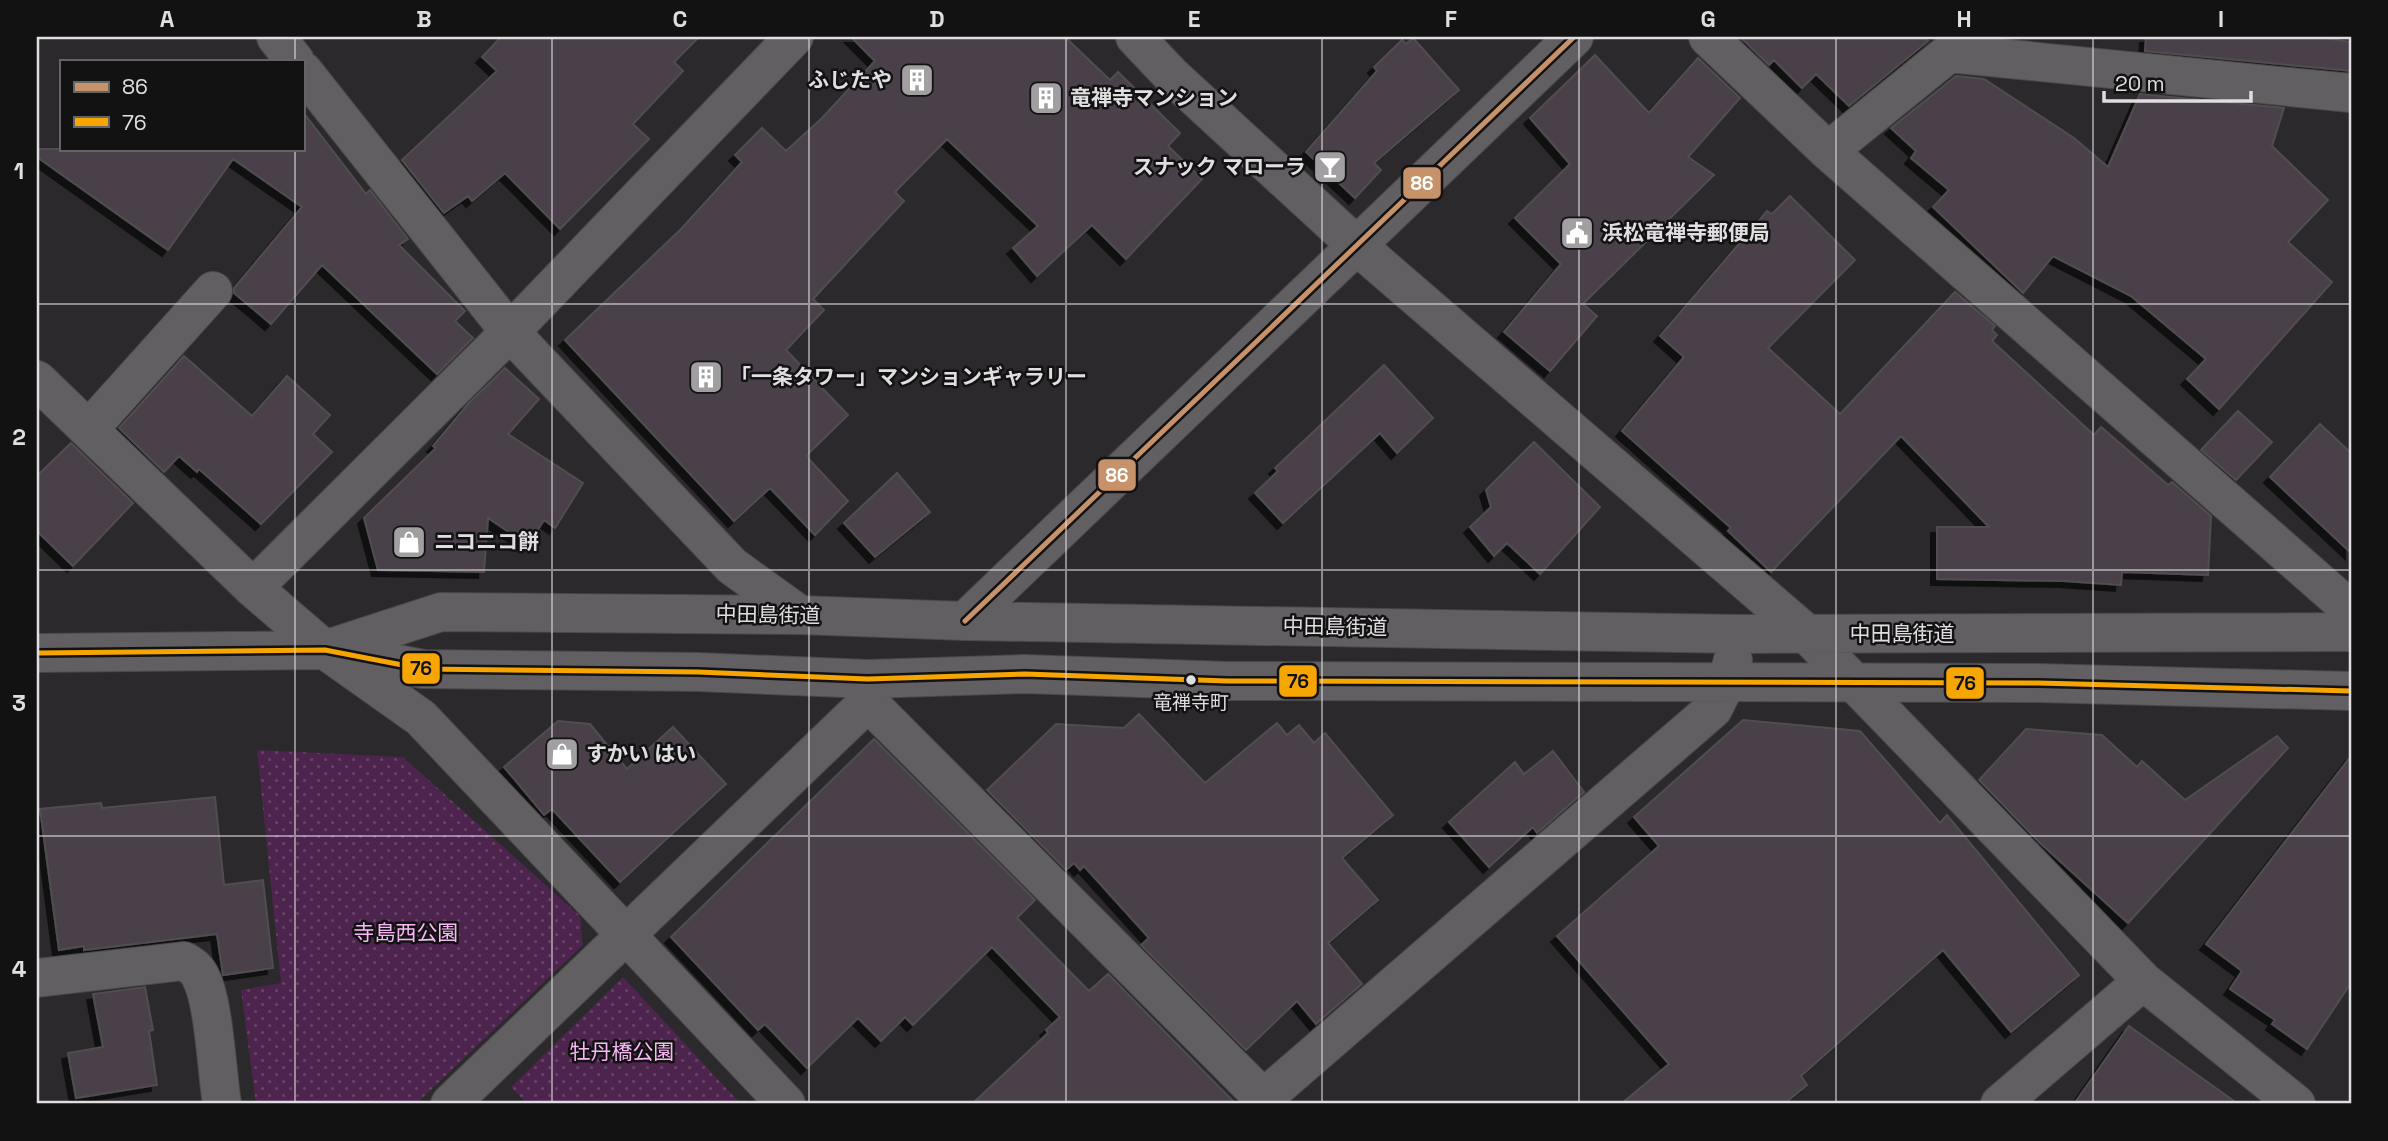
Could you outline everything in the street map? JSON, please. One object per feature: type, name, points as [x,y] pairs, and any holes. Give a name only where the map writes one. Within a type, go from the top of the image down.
[{"type":"street","points":[[276,37],[294,60]]},
{"type":"street","points":[[253,588],[510,332],[794,37]]},
{"type":"street","points":[[1135,37],[1172,76],[1355,244],[1807,634],[1858,683],[2143,981],[2296,1104]]},
{"type":"street","points":[[965,621],[1355,244],[1574,37]]},
{"type":"street","points":[[1708,37],[1828,151],[2351,610]]},
{"type":"street","points":[[1828,151],[1949,53],[2351,93]]},
{"type":"street","points":[[304,72],[510,332],[732,566],[800,615]]},
{"type":"street","points":[[89,429],[213,291]]},
{"type":"street","points":[[37,380],[253,588],[325,650],[421,718],[786,1104]]},
{"type":"street","name":"中田島街道","points":[[325,650],[441,612],[800,615],[965,621],[1740,634],[2351,632]]},
{"type":"street","points":[[450,1104],[627,937],[868,691],[1263,1102],[1713,709],[1727,681],[1740,634]]},
{"type":"street","name":"中田島街道","points":[[37,653],[325,650],[423,668],[698,672],[868,691],[1025,674],[1227,681],[2038,683],[2351,691]]},
{"type":"street","points":[[37,978],[184,961],[195,967],[204,982],[222,1104]]},
{"type":"street","points":[[2010,1102],[2143,981]]},
{"type":"green space","name":"寺島西公園","points":[[257,750],[403,757],[580,916],[583,945],[416,1104],[256,1104],[241,990],[281,983]]},
{"type":"green space","name":"牡丹橋公園","points":[[623,977],[741,1104],[527,1104],[511,1087]]},
{"type":"building","points":[[501,37],[699,37],[674,62],[683,71],[633,124],[649,139],[560,229],[505,173],[472,201],[468,196],[444,213],[402,160],[497,71],[482,57]]},
{"type":"building","points":[[851,37],[1065,37],[1110,80],[1118,72],[1180,133],[1168,146],[1202,179],[1126,259],[1092,225],[1037,276],[1013,248],[1038,226],[947,139],[895,192],[904,201],[813,299],[824,310],[786,350],[848,415],[806,456],[848,501],[815,535],[770,488],[734,521],[565,340],[681,229],[742,162],[735,155],[762,128],[786,151],[821,119],[875,61]]},
{"type":"building","points":[[1740,37],[1921,37],[1928,41],[1849,106],[1816,74],[1802,88],[1774,60],[1769,65]]},
{"type":"building","points":[[2146,37],[2317,37],[2351,42],[2351,71],[2145,51]]},
{"type":"building","points":[[1413,38],[1459,90],[1374,163],[1381,170],[1355,198],[1306,152],[1377,71],[1374,67],[1402,40],[1406,44]]},
{"type":"building","points":[[1595,55],[1649,113],[1698,58],[1740,98],[1688,157],[1714,175],[1583,304],[1597,316],[1550,371],[1504,332],[1561,264],[1515,218],[1570,164],[1530,118]]},
{"type":"building","points":[[1956,76],[1984,79],[2074,138],[2108,167],[2140,94],[2284,108],[2272,146],[2328,200],[2288,242],[2332,282],[2219,409],[2187,379],[2206,359],[2131,296],[2053,256],[2023,293],[1933,207],[1949,190],[1911,158],[1916,151],[1891,128]]},
{"type":"building","points":[[304,113],[366,194],[370,190],[408,239],[399,245],[465,311],[455,321],[473,338],[437,374],[322,265],[271,324],[234,293],[234,288],[302,207],[233,159],[168,250],[37,157],[37,149],[304,150]]},
{"type":"building","points":[[1790,196],[1855,260],[1768,348],[1840,414],[1955,292],[1995,326],[1992,330],[1997,335],[1992,341],[2094,435],[2101,427],[2168,485],[2172,482],[2211,516],[2208,575],[2122,572],[2121,585],[2064,581],[1937,579],[1937,527],[1989,527],[1901,436],[1771,572],[1728,531],[1731,528],[1622,431],[1684,357],[1660,336],[1767,211],[1772,214]]},
{"type":"building","points":[[184,356],[252,416],[287,376],[330,415],[313,434],[332,452],[261,524],[199,469],[197,472],[179,456],[164,472],[119,428]]},
{"type":"building","points":[[1384,365],[1433,418],[1397,453],[1380,433],[1283,523],[1255,493],[1278,471],[1275,468]]},
{"type":"building","points":[[505,368],[539,399],[508,434],[583,483],[555,528],[544,520],[528,545],[488,518],[484,572],[378,570],[364,518],[436,448],[433,446],[468,404]]},
{"type":"building","points":[[2238,411],[2272,442],[2236,480],[2201,450]]},
{"type":"building","points":[[2320,424],[2351,453],[2351,553],[2270,477]]},
{"type":"building","points":[[1534,442],[1600,507],[1540,574],[1507,543],[1494,556],[1470,527],[1491,507],[1486,490]]},
{"type":"building","points":[[71,443],[133,503],[73,566],[37,531],[37,476]]},
{"type":"building","points":[[897,473],[930,512],[875,557],[844,523]]},
{"type":"building","points":[[1139,714],[1205,783],[1277,723],[1287,735],[1299,725],[1314,743],[1325,733],[1393,815],[1342,858],[1378,900],[1328,943],[1362,984],[1316,1024],[1297,1001],[1246,1050],[1141,945],[1149,938],[1084,866],[1080,870],[1074,863],[1066,870],[987,790],[1056,724],[1124,728]]},
{"type":"building","points":[[1743,720],[1860,731],[1940,823],[1947,815],[2079,975],[2011,1032],[1943,950],[1801,1076],[1807,1085],[1784,1104],[1621,1104],[1669,1064],[1557,936],[1659,846],[1634,817]]},
{"type":"building","points":[[558,721],[590,724],[627,769],[673,727],[726,784],[620,882],[552,809],[544,815],[504,767]]},
{"type":"building","points":[[2026,729],[2102,735],[2137,767],[2142,761],[2185,800],[2277,736],[2288,748],[2128,923],[2039,842],[1979,780]]},
{"type":"building","points":[[874,739],[1035,900],[1017,918],[1089,991],[1108,974],[1236,1104],[972,1104],[1048,1033],[1046,1030],[1060,1017],[992,947],[913,1025],[905,1017],[881,1041],[858,1018],[807,1068],[765,1024],[758,1030],[671,937]]},
{"type":"building","points":[[1553,751],[1584,792],[1537,833],[1533,827],[1489,867],[1449,822],[1515,762],[1524,774]]},
{"type":"building","points":[[2351,756],[2351,983],[2307,1049],[2272,1024],[2275,1020],[2230,989],[2242,971],[2206,944]]},
{"type":"building","points":[[215,797],[224,885],[263,880],[273,968],[223,975],[217,934],[84,950],[84,946],[59,950],[40,809],[101,803],[102,808]]},
{"type":"building","points":[[145,987],[153,1030],[149,1031],[157,1085],[76,1098],[68,1053],[103,1047],[93,994]]},
{"type":"building","points":[[2129,1026],[2238,1104],[2074,1104]]},
{"type":"transit line","name":"86","points":[[965,621],[1574,37]]},
{"type":"transit line","name":"76","points":[[37,653],[325,650],[423,669],[698,672],[868,679],[1025,674],[1227,681],[2038,683],[2351,691]]},
{"type":"place","name":"ふじたや","points":[[917,80]]},
{"type":"place","name":"竜禅寺マンション","points":[[1046,98]]},
{"type":"place","name":"スナック マローラ","points":[[1330,167]]},
{"type":"place","name":"浜松竜禅寺郵便局","points":[[1577,233]]},
{"type":"place","name":"「一条タワー」マンションギャラリー","points":[[706,377]]},
{"type":"place","name":"ニコニコ餅","points":[[409,542]]},
{"type":"place","name":"竜禅寺町","points":[[1191,680]]},
{"type":"place","name":"すかい はい","points":[[562,754]]}]
